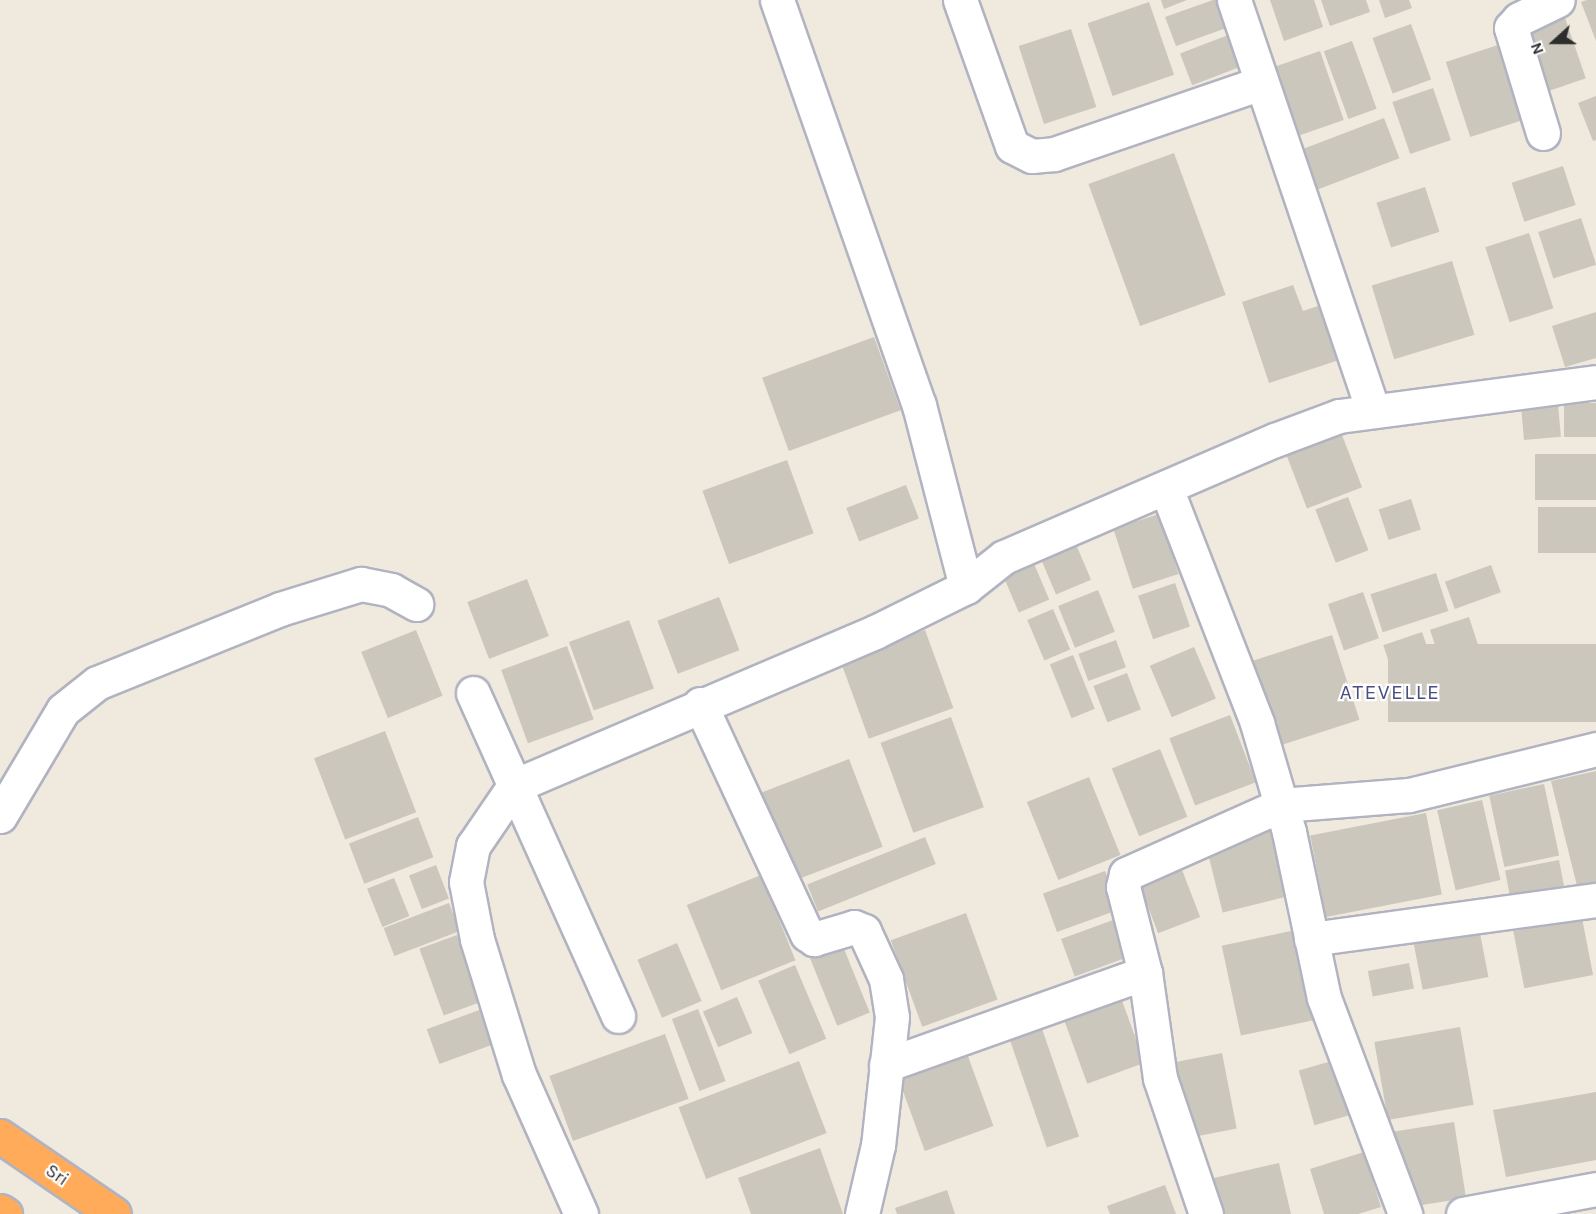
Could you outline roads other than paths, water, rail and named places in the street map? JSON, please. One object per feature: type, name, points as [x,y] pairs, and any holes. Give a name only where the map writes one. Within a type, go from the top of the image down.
[{"type":"highway","name":"Sri","points":[[0,1136],[114,1214]]},
{"type":"highway","points":[[0,1211],[5,1214]]},
{"type":"street","points":[[777,0],[919,405],[966,587]]},
{"type":"street","points":[[960,0],[1012,146],[1032,156],[1054,154],[1261,83]]},
{"type":"street","points":[[1234,0],[1373,410]]},
{"type":"street","points":[[1543,132],[1512,28],[1519,19],[1558,0]]},
{"type":"street","points":[[582,1214],[519,1075],[477,939],[466,882],[473,846],[514,786],[700,704],[875,632],[966,587],[1005,557],[1275,440],[1373,410],[1596,382]]},
{"type":"street","points":[[1166,488],[1257,723],[1281,805],[1327,1007],[1405,1214]]},
{"type":"street","points":[[0,816],[63,710],[97,683],[279,609],[361,584],[391,590],[416,604]]},
{"type":"street","points":[[473,693],[618,1016]]},
{"type":"street","points":[[700,704],[807,934],[814,939],[854,927],[871,939],[892,1017],[878,1145],[862,1214]]},
{"type":"street","points":[[1206,1214],[1160,1078],[1145,973],[1123,887],[1126,874],[1281,805],[1409,795],[1596,749]]},
{"type":"street","points":[[1311,939],[1596,900]]},
{"type":"street","points":[[886,1065],[1145,973]]},
{"type":"street","points":[[1463,1214],[1596,1189]]},
{"type":"district","name":"ATEVELLE","points":[[1390,692]]}]
